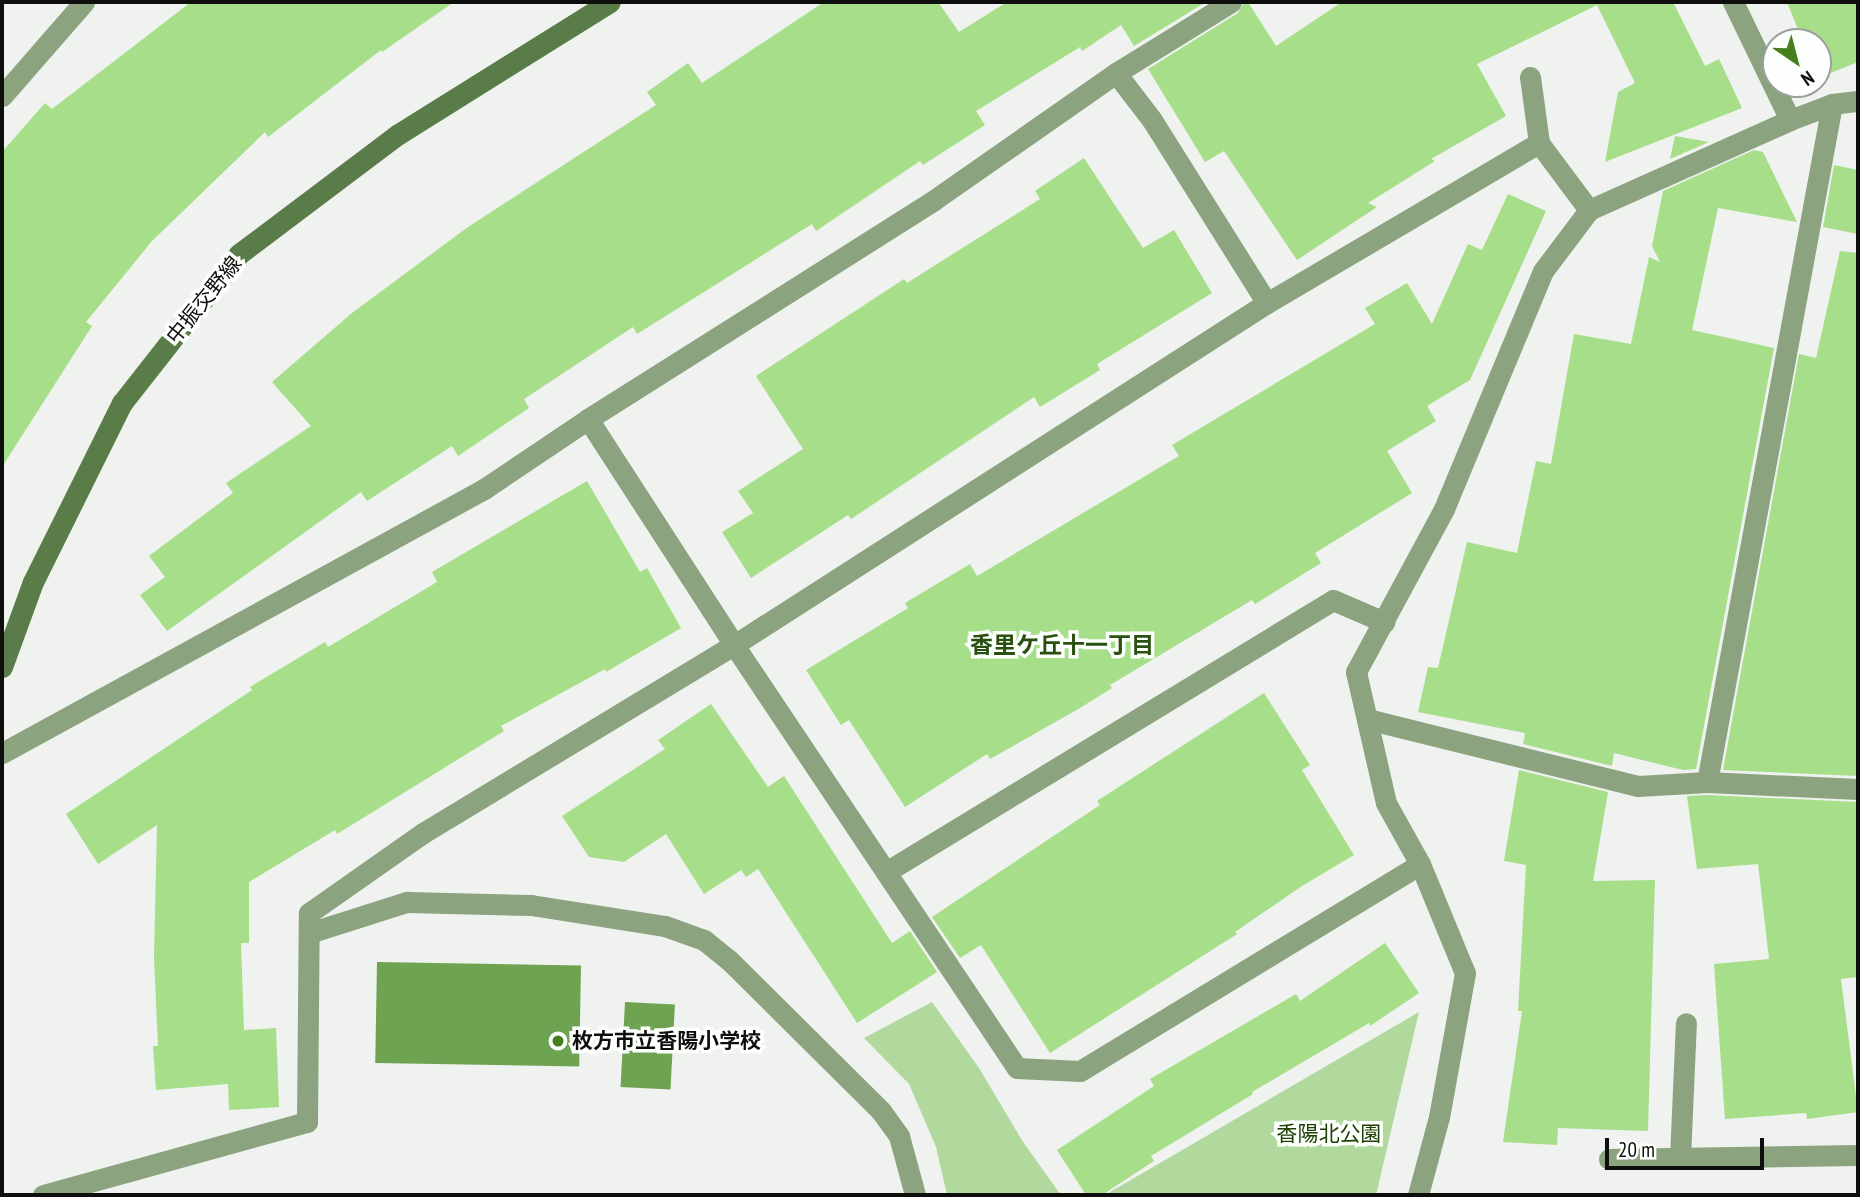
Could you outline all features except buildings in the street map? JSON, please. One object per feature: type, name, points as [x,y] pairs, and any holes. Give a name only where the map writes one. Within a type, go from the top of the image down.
[{"type":"street","points":[[2,96],[84,2]]},
{"type":"street","name":"中振交野線","points":[[2,667],[33,582],[122,403],[239,254],[397,135],[610,2]]},
{"type":"street","points":[[2,753],[484,489],[588,419],[934,200],[1116,73],[1231,2]]},
{"type":"street","points":[[1733,2],[1790,120]]},
{"type":"street","points":[[1116,73],[1152,120],[1267,303]]},
{"type":"street","points":[[1530,77],[1539,143],[1589,210]]},
{"type":"street","points":[[1418,1195],[1439,1117],[1465,973],[1420,864],[1386,803],[1356,672],[1444,509],[1543,271],[1589,210],[1790,120],[1832,104],[1858,101]]},
{"type":"street","points":[[1707,782],[1832,104]]},
{"type":"street","points":[[43,1195],[307,1122],[309,913],[423,833],[734,645],[1267,303],[1539,143]]},
{"type":"street","points":[[588,419],[734,645],[1017,1068],[1080,1071],[1420,864]]},
{"type":"street","points":[[886,872],[1333,600],[1384,622]]},
{"type":"street","points":[[1367,719],[1638,786],[1707,782],[1858,789]]},
{"type":"street","points":[[309,933],[407,902],[531,905],[665,926],[704,940],[729,960],[881,1111],[899,1136],[915,1195]]},
{"type":"street","points":[[1680,1158],[1686,1023]]},
{"type":"street","points":[[1609,1159],[1858,1155]]},
{"type":"green space","points":[[932,1002],[979,1068],[1023,1142],[1061,1195],[947,1195],[936,1147],[909,1084],[864,1038]]},
{"type":"green space","name":"香陽北公園","points":[[1419,1012],[1376,1195],[1105,1195]]},
{"type":"shaded area","points":[[377,962],[581,966],[579,1067],[375,1063]]},
{"type":"shaded area","points":[[625,1002],[675,1005],[670,1090],[621,1087]]},
{"type":"place","name":"枚方市立香陽小学校","points":[[558,1041]]},
{"type":"district","name":"香里ケ丘十一丁目","points":[[1062,645]]}]
